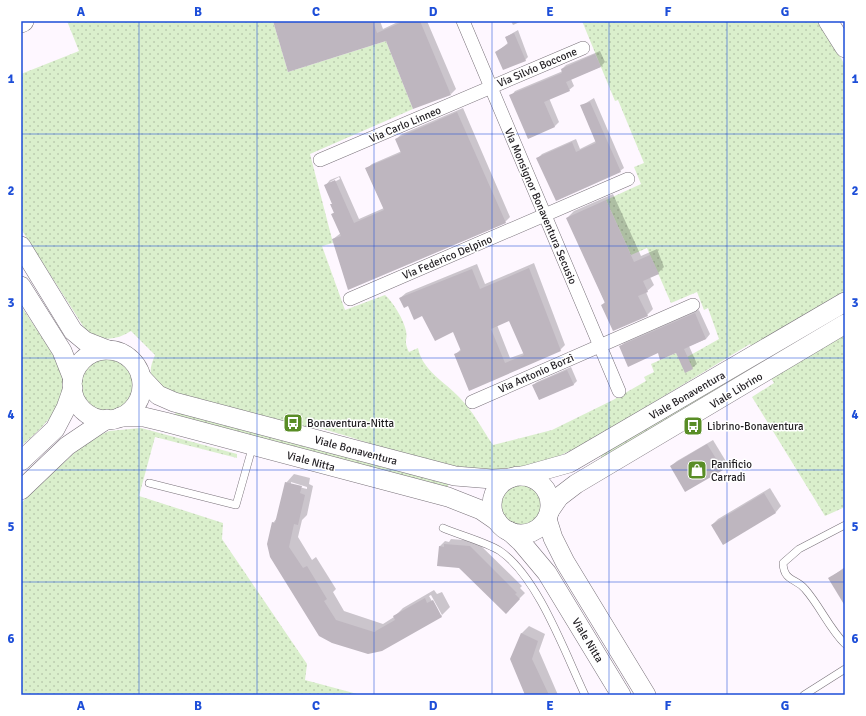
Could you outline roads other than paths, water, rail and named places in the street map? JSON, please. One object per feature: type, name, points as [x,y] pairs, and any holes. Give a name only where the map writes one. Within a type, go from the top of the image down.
[{"type":"main road","points":[[828,21],[845,48]]},
{"type":"main road","points":[[838,21],[845,38]]},
{"type":"main road","points":[[21,246],[74,331],[85,341],[108,350]]},
{"type":"main road","points":[[21,286],[62,351],[77,401],[85,412],[98,418],[113,418]]},
{"type":"main road","name":"Viale Bonaventura","points":[[141,377],[158,395],[174,402],[455,476],[492,479],[517,477],[568,463],[845,302]]},
{"type":"main road","name":"Viale Librino","points":[[548,515],[559,497],[576,484],[845,324]]},
{"type":"main road","points":[[21,461],[55,429],[61,419],[78,366],[87,357],[94,352],[108,350],[117,351],[136,364],[141,377],[142,390],[137,403],[128,413],[113,418],[67,446],[21,490]]},
{"type":"main road","name":"Viale Nitta","points":[[113,418],[144,417],[166,422],[448,497],[481,510],[503,526],[521,542],[547,573],[621,695]]},
{"type":"main road","points":[[548,515],[542,525],[530,533],[519,534],[503,526],[493,511],[493,496],[502,484],[517,477],[534,479],[543,486],[550,499],[548,515],[553,538],[565,562],[646,695]]},
{"type":"street","name":"Via Monsignor Bonaventura Secusio","points":[[463,21],[619,391]]},
{"type":"street","name":"Via Silvio Boccone","points":[[491,87],[583,48]]},
{"type":"street","name":"Via Carlo Linneo","points":[[320,160],[491,87]]},
{"type":"street","name":"Via Federico Delpino","points":[[350,299],[628,179]]},
{"type":"street","name":"Via Antonio Borzì","points":[[472,402],[693,305]]},
{"type":"lane","points":[[149,483],[236,505],[253,445]]},
{"type":"lane","points":[[845,525],[799,549],[783,562],[783,570],[788,578],[804,588],[837,637],[845,644]]},
{"type":"lane","points":[[443,528],[499,551],[516,566],[548,613],[585,695]]},
{"type":"lane","points":[[804,695],[845,668]]},
{"type":"place","name":"Bonaventura-Nitta","points":[[293,423]]},
{"type":"place","name":"Librino-Bonaventura","points":[[693,426]]},
{"type":"place","name":"Panificio Carradi","points":[[697,470]]}]
